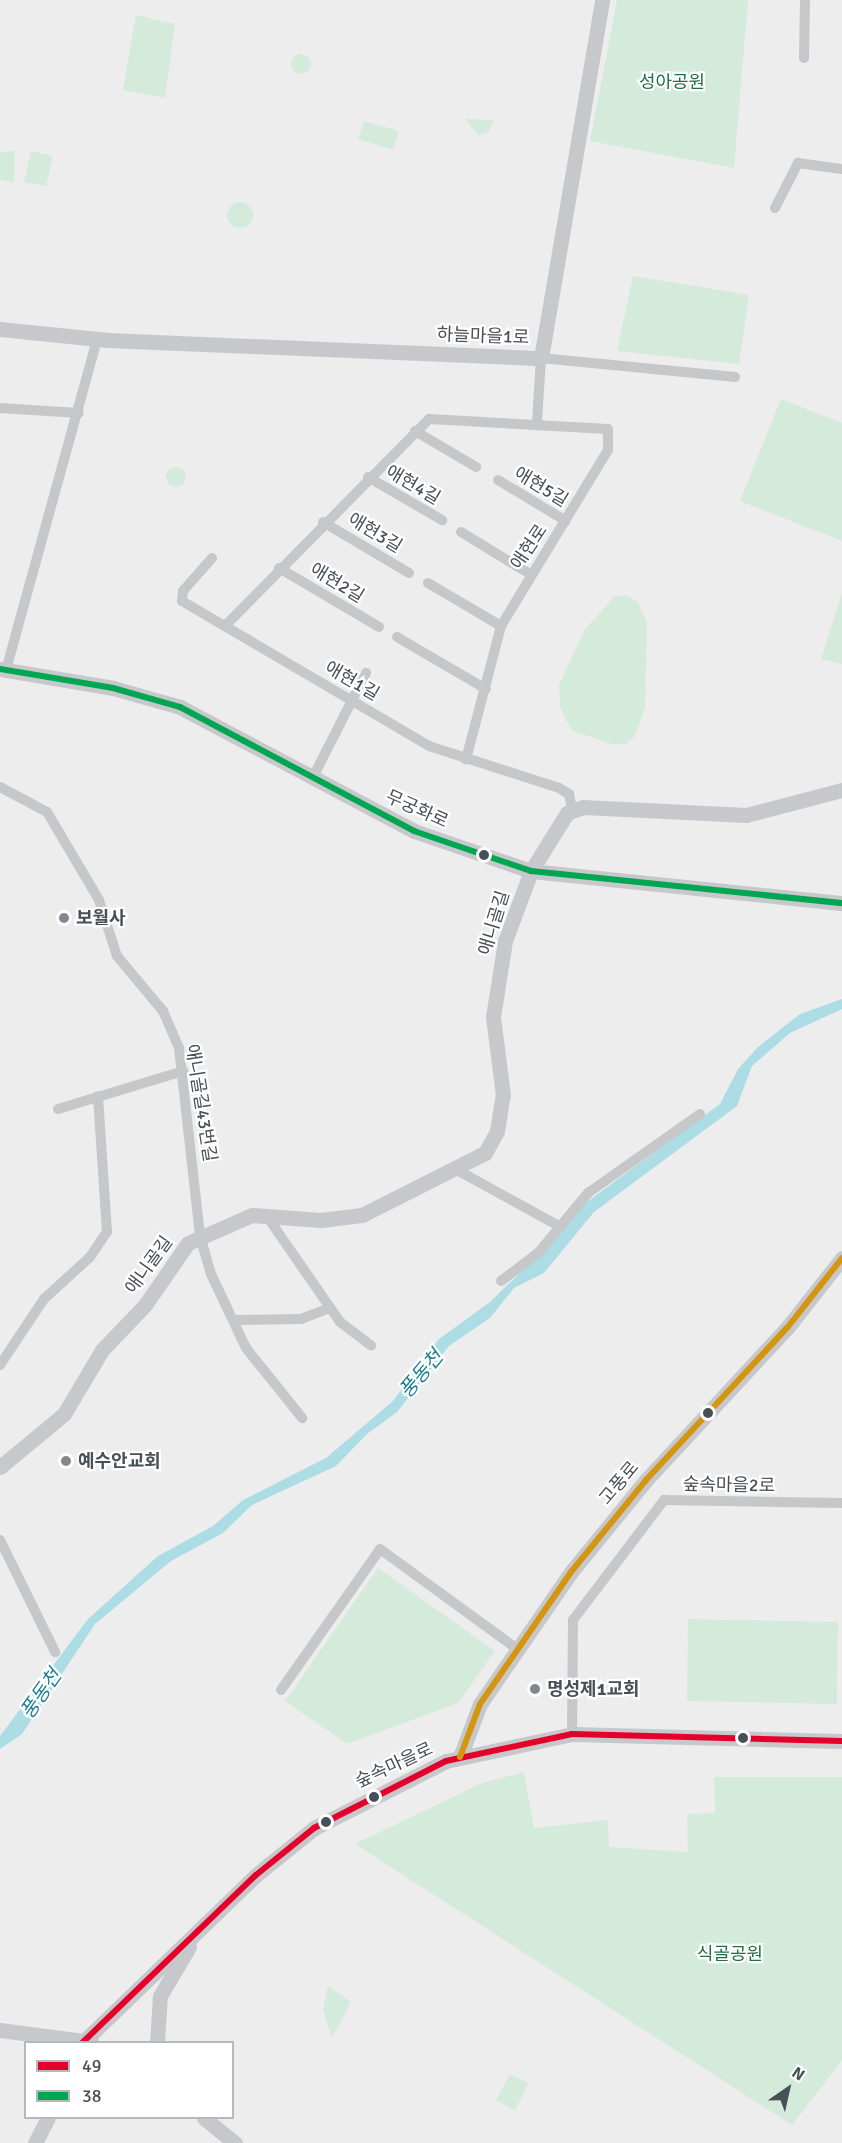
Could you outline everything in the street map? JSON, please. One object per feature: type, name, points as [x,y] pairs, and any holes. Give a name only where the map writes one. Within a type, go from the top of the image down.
[{"type":"street","name":"하늘마을1로","points":[[0,329],[97,339],[541,358],[602,0]]},
{"type":"street","points":[[804,58],[805,0]]},
{"type":"street","points":[[775,208],[798,163],[842,169]]},
{"type":"street","points":[[3,669],[79,413],[97,339]]},
{"type":"street","points":[[537,422],[541,358],[735,377]]},
{"type":"street","points":[[0,408],[79,413]]},
{"type":"street","name":"애현로","points":[[225,626],[368,477],[415,431],[437,416],[600,426],[612,437],[566,521],[530,574],[501,626],[466,759]]},
{"type":"street","points":[[415,431],[476,467]]},
{"type":"street","name":"애현4길","points":[[368,477],[442,520]]},
{"type":"street","name":"애현5길","points":[[498,480],[566,521]]},
{"type":"street","name":"애현3길","points":[[323,522],[409,573]]},
{"type":"street","points":[[461,532],[530,574]]},
{"type":"street","name":"애현1길","points":[[212,558],[183,591],[182,601],[429,746],[559,788],[569,794],[572,809]]},
{"type":"street","name":"애현2길","points":[[279,568],[379,627]]},
{"type":"street","points":[[428,583],[501,626]]},
{"type":"street","points":[[397,637],[486,689]]},
{"type":"street","name":"무궁화로","points":[[3,669],[118,689],[180,707],[414,831],[531,871],[842,903]]},
{"type":"street","points":[[312,777],[366,674]]},
{"type":"street","name":"애니골길43번길","points":[[0,787],[47,813],[99,900],[117,956],[163,1011],[183,1071],[200,1236],[211,1274],[246,1348],[302,1418]]},
{"type":"street","points":[[572,809],[746,814],[842,790]]},
{"type":"street","name":"애니골길","points":[[0,1467],[64,1414],[102,1350],[144,1305],[188,1243],[232,1220],[266,1215],[321,1220],[362,1215],[457,1170],[485,1153],[501,1117],[494,998],[505,941],[531,871],[572,809]]},
{"type":"street","points":[[58,1109],[183,1071]]},
{"type":"street","points":[[0,1365],[44,1299],[90,1257],[107,1232],[98,1096]]},
{"type":"street","points":[[501,1281],[539,1252],[588,1193],[700,1114]]},
{"type":"street","points":[[457,1170],[559,1226]]},
{"type":"street","points":[[266,1215],[330,1308],[371,1346]]},
{"type":"street","name":"고풍로","points":[[460,1757],[480,1704],[516,1648],[646,1480],[736,1387],[842,1258]]},
{"type":"street","points":[[234,1320],[301,1319],[330,1308]]},
{"type":"street","name":"숲속마을2로","points":[[572,1734],[573,1620],[664,1500],[842,1503]]},
{"type":"street","points":[[0,1540],[55,1652]]},
{"type":"street","points":[[280,1690],[380,1549],[516,1648]]},
{"type":"street","name":"숲속마을로","points":[[87,2041],[212,1916],[314,1828],[460,1757],[572,1734],[842,1741]]},
{"type":"street","points":[[157,2041],[155,2019],[167,1977],[212,1916]]},
{"type":"street","name":"숲속마을로","points":[[0,2030],[79,2041]]},
{"type":"street","points":[[34,2143],[47,2119]]},
{"type":"street","points":[[205,2119],[235,2143]]},
{"type":"green space","name":"성아공원","points":[[617,0],[748,0],[734,168],[590,141]]},
{"type":"green space","points":[[136,15],[175,24],[165,98],[123,90]]},
{"type":"green space","points":[[301,54],[308,57],[311,64],[308,71],[301,74],[294,71],[291,64],[294,57]]},
{"type":"green space","points":[[465,119],[494,120],[489,132],[478,135]]},
{"type":"green space","points":[[364,121],[399,131],[393,150],[358,139]]},
{"type":"green space","points":[[14,151],[14,182],[0,180],[0,152]]},
{"type":"green space","points":[[31,151],[53,156],[46,186],[24,182]]},
{"type":"green space","points":[[240,202],[249,206],[253,215],[249,224],[240,228],[231,224],[227,215],[231,206]]},
{"type":"green space","points":[[633,276],[749,295],[739,364],[617,351]]},
{"type":"green space","points":[[781,399],[842,423],[842,541],[740,501]]},
{"type":"green space","points":[[176,467],[183,470],[186,477],[183,484],[176,487],[169,484],[166,477],[169,470]]},
{"type":"green space","points":[[842,593],[842,664],[821,659]]},
{"type":"green space","points":[[626,595],[638,602],[647,623],[645,707],[635,736],[627,744],[611,744],[571,730],[560,707],[559,685],[585,629],[615,596]]},
{"type":"green space","points":[[378,1568],[495,1651],[458,1703],[347,1744],[285,1701]]},
{"type":"green space","points":[[688,1619],[838,1622],[837,1704],[687,1701]]},
{"type":"green space","name":"식골공원","points":[[524,1772],[534,1828],[608,1820],[609,1847],[688,1852],[687,1814],[715,1813],[714,1777],[842,1777],[842,2060],[792,2125],[355,1844],[482,1783]]},
{"type":"green space","points":[[328,1986],[351,2002],[332,2038],[323,2010]]},
{"type":"green space","points":[[510,2074],[528,2083],[515,2111],[496,2100]]},
{"type":"water","name":"풍동천","points":[[842,999],[842,1009],[790,1033],[752,1066],[737,1106],[594,1212],[544,1273],[514,1288],[490,1318],[449,1346],[397,1412],[367,1434],[336,1466],[252,1505],[223,1533],[171,1561],[95,1624],[22,1734],[0,1749],[0,1736],[88,1619],[158,1556],[213,1526],[243,1500],[326,1458],[393,1401],[439,1339],[490,1302],[557,1237],[580,1207],[720,1104],[738,1069],[758,1047],[800,1014]]},
{"type":"transit line","name":"38","points":[[0,669],[113,688],[180,707],[414,831],[531,871],[842,903]]},
{"type":"transit line","points":[[460,1757],[480,1704],[571,1572],[646,1480],[787,1328],[842,1258]]},
{"type":"transit line","name":"49","points":[[84,2041],[256,1875],[314,1828],[446,1761],[572,1734],[842,1741]]},
{"type":"place","name":"보월사","points":[[64,918]]},
{"type":"place","name":"예수안교회","points":[[66,1461]]},
{"type":"place","name":"명성제1교회","points":[[535,1689]]}]
